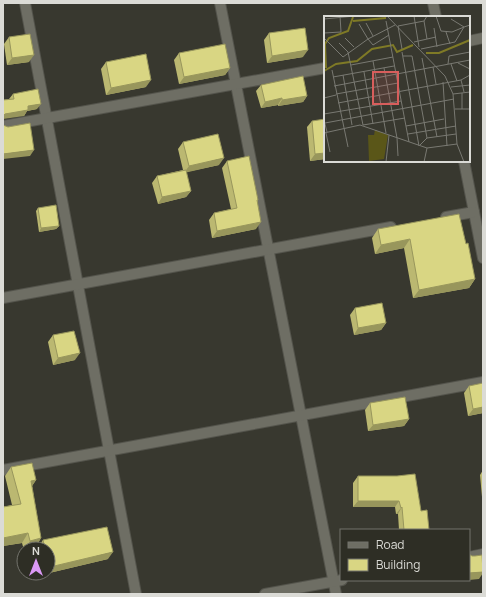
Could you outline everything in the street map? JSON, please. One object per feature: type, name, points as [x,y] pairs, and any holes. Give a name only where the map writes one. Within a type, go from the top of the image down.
[{"type":"street","points":[[25,3],[136,594]]},
{"type":"street","points":[[220,3],[301,416],[338,581],[336,594]]},
{"type":"street","points":[[433,3],[436,16]]},
{"type":"street","points":[[470,41],[483,38]]},
{"type":"street","points":[[3,126],[324,68]]},
{"type":"street","points":[[464,162],[483,258]]},
{"type":"street","points":[[436,219],[474,212]]},
{"type":"street","points":[[3,298],[398,226]]},
{"type":"street","points":[[3,470],[483,382]]},
{"type":"street","points":[[470,557],[483,554]]},
{"type":"street","points":[[265,594],[338,581]]},
{"type":"building","points":[[305,28],[308,50],[272,56],[269,33]]},
{"type":"building","points":[[30,34],[34,55],[12,58],[9,37]]},
{"type":"building","points":[[225,44],[230,68],[184,77],[179,53]]},
{"type":"building","points":[[146,54],[151,80],[111,88],[106,62]]},
{"type":"building","points":[[303,76],[307,96],[282,100],[282,98],[265,102],[261,85]]},
{"type":"building","points":[[38,89],[41,104],[28,106],[28,110],[5,114],[3,116],[3,100],[14,99],[13,94]]},
{"type":"building","points":[[324,119],[324,153],[315,154],[312,121]]},
{"type":"building","points":[[30,123],[34,150],[3,154],[3,125],[8,127]]},
{"type":"building","points":[[218,134],[224,158],[189,166],[183,142]]},
{"type":"building","points":[[249,156],[261,222],[217,231],[214,213],[237,208],[227,161]]},
{"type":"building","points":[[186,170],[191,191],[162,197],[157,176]]},
{"type":"building","points":[[56,205],[59,226],[41,228],[38,208]]},
{"type":"building","points":[[459,214],[466,244],[468,243],[475,279],[419,290],[410,239],[381,245],[378,229]]},
{"type":"building","points":[[382,303],[386,323],[358,328],[355,308]]},
{"type":"building","points":[[74,331],[80,353],[58,358],[53,335]]},
{"type":"building","points":[[483,383],[483,407],[473,409],[469,386]]},
{"type":"building","points":[[405,397],[409,419],[373,425],[370,403]]},
{"type":"building","points":[[32,463],[36,480],[31,481],[41,538],[30,541],[28,533],[3,538],[3,507],[21,504],[11,467]]},
{"type":"building","points":[[415,474],[421,511],[427,510],[429,529],[404,529],[402,507],[401,508],[399,501],[358,501],[358,476],[397,476]]},
{"type":"building","points":[[107,527],[113,552],[56,566],[56,541],[43,540]]},
{"type":"building","points":[[470,555],[472,556],[482,555],[483,572],[470,573]]}]
